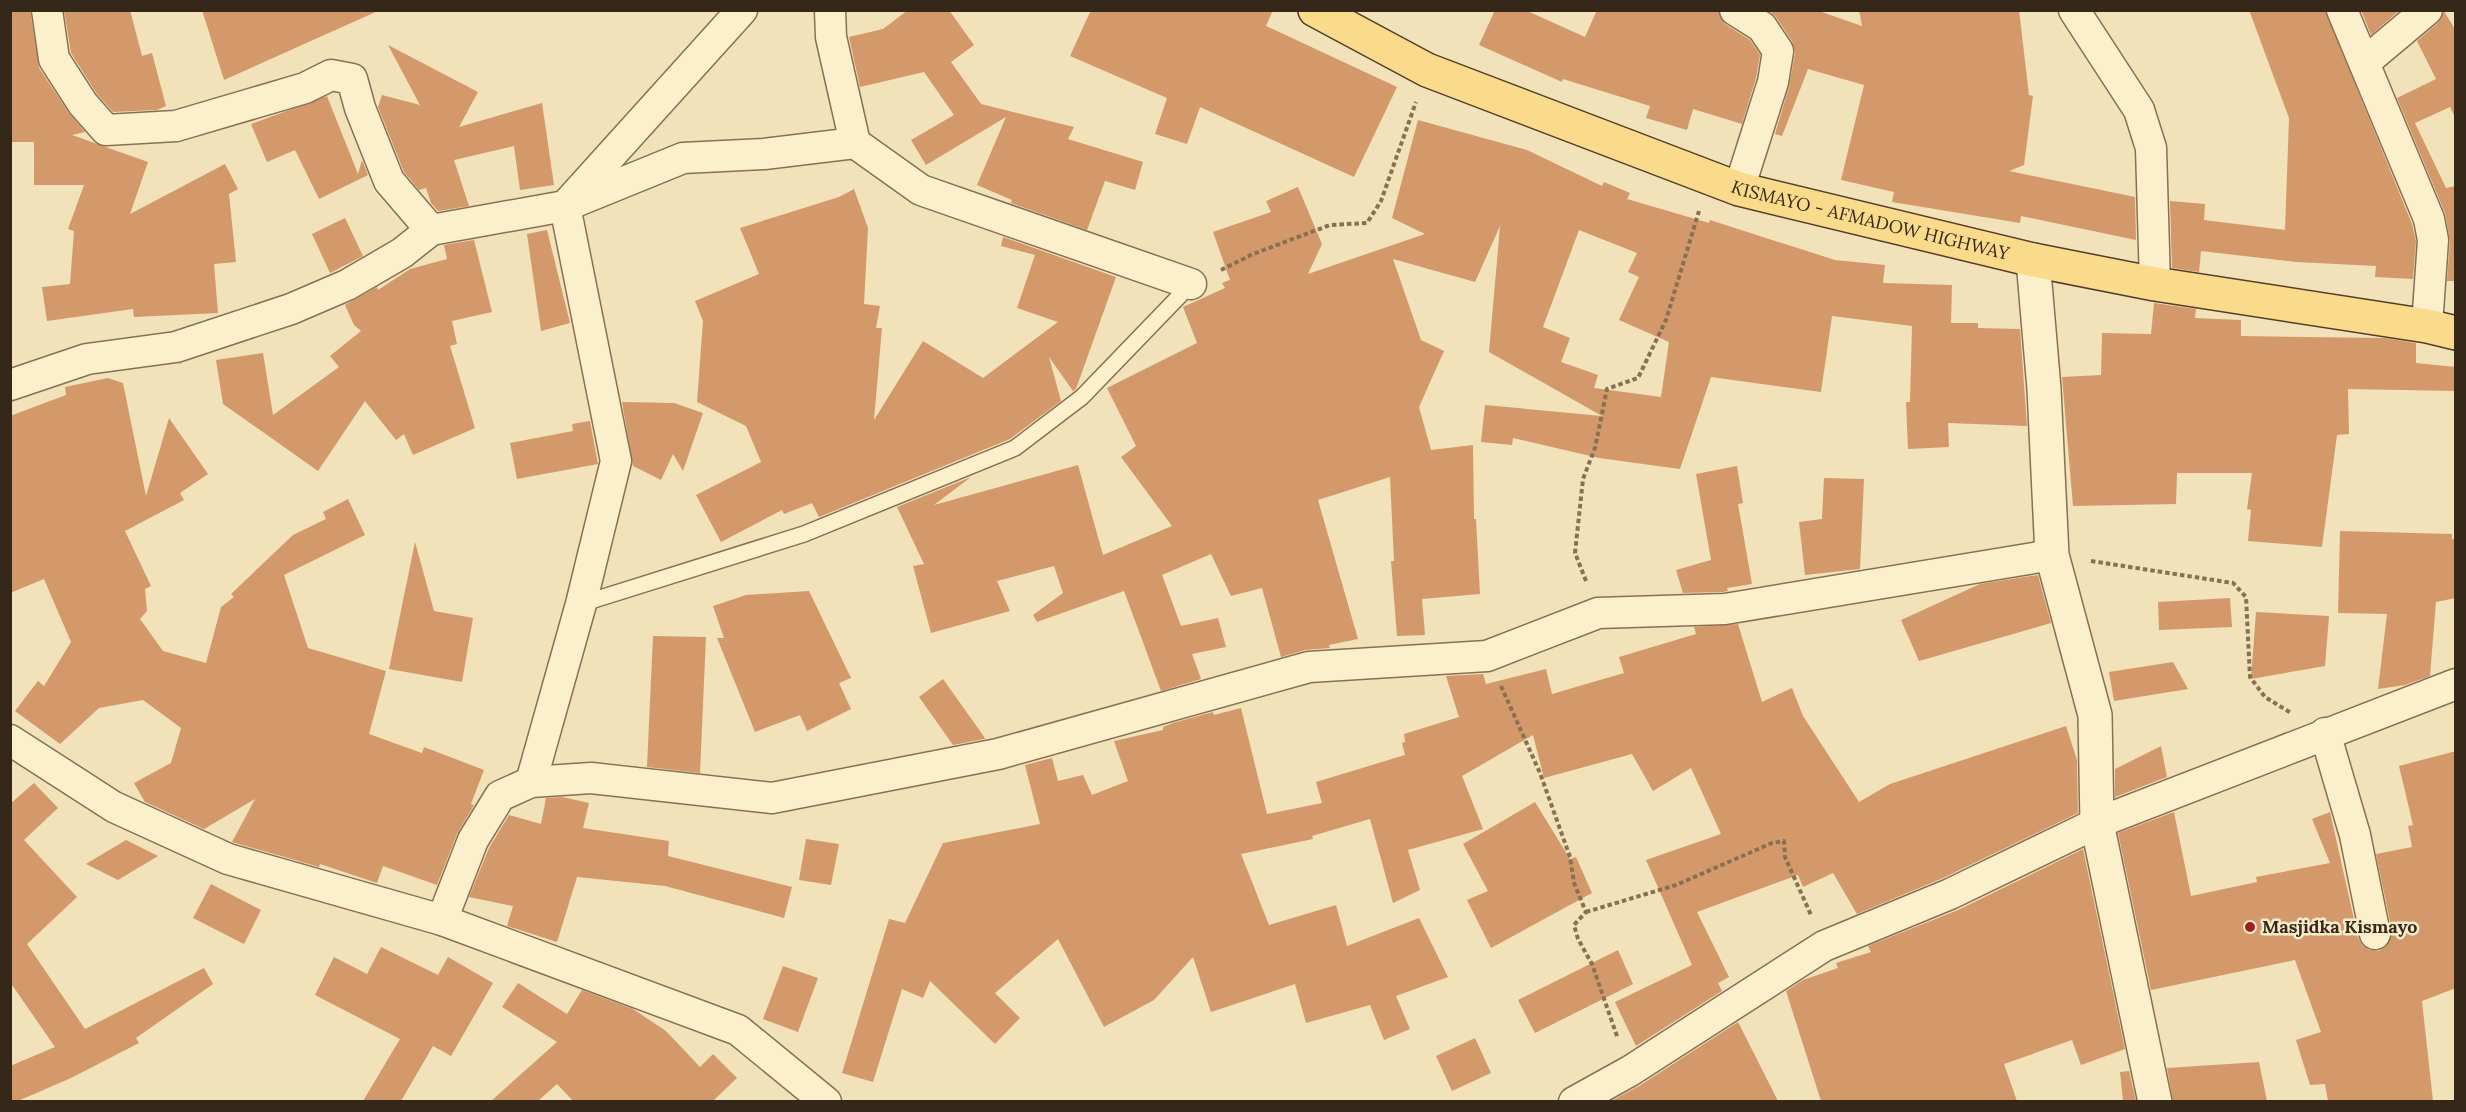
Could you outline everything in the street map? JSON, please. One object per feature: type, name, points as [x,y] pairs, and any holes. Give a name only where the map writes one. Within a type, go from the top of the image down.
[{"type":"main road","name":"KISMAYO - AFMADOW HIGHWAY","points":[[1315,10],[1427,70],[1725,184],[2033,260],[2155,284],[2441,329]]},
{"type":"street","points":[[47,10],[54,59],[83,104],[106,130],[177,126],[305,88],[331,75],[352,78],[360,108],[389,181],[431,230]]},
{"type":"street","points":[[564,206],[742,10]]},
{"type":"street","points":[[830,10],[831,37],[855,143],[921,190],[1191,284]]},
{"type":"street","points":[[1725,184],[1773,82],[1778,51],[1762,27],[1735,10]]},
{"type":"street","points":[[2074,10],[2139,110],[2151,148],[2155,284]]},
{"type":"street","points":[[2342,10],[2429,219],[2441,329]]},
{"type":"street","points":[[2365,62],[2427,10]]},
{"type":"street","points":[[10,385],[87,359],[176,347],[291,309],[365,274],[402,253],[431,230],[564,206],[683,158],[764,154],[855,143]]},
{"type":"street","points":[[531,782],[581,604],[616,461],[564,206]]},
{"type":"street","points":[[2033,260],[2044,389],[2052,555],[2095,715],[2097,823],[2155,1101]]},
{"type":"street","points":[[442,920],[473,840],[500,796],[531,782],[591,778],[772,798],[998,754],[1310,667],[1487,656],[1598,613],[1725,609],[2052,555]]},
{"type":"street","points":[[1574,1101],[1630,1071],[1824,946],[1950,894],[2097,823],[2456,684]]},
{"type":"street","points":[[2325,733],[2355,835],[2375,934]]},
{"type":"street","points":[[12,743],[114,807],[228,859],[442,920],[738,1030],[826,1101]]},
{"type":"lane","points":[[581,604],[804,534],[1015,448],[1082,397],[1191,284]]},
{"type":"path","points":[[1191,284],[1253,254],[1330,225],[1367,223],[1381,201],[1427,70]]},
{"type":"path","points":[[1598,613],[1575,553],[1583,479],[1595,448],[1607,389],[1638,378],[1666,320],[1725,184]]},
{"type":"path","points":[[2052,555],[2233,584],[2247,597],[2250,678],[2256,689],[2325,733]]},
{"type":"path","points":[[1487,656],[1540,773],[1570,857],[1574,883],[1586,912]]},
{"type":"path","points":[[1630,1071],[1592,964],[1578,939],[1574,925],[1586,912],[1676,885],[1772,843],[1784,842],[1785,856],[1824,946]]},
{"type":"building","points":[[10,10],[30,10],[39,68],[69,113],[85,132],[72,135],[148,162],[130,214],[225,164],[238,189],[229,194],[236,262],[214,264],[218,313],[134,317],[133,309],[47,321],[42,287],[70,284],[74,231],[68,229],[84,185],[34,185],[34,142],[10,142]]},
{"type":"building","points":[[64,10],[130,10],[142,56],[152,53],[166,106],[157,110],[113,112],[97,94],[71,53]]},
{"type":"building","points":[[202,10],[380,10],[224,80]]},
{"type":"building","points":[[908,10],[949,10],[974,45],[951,62],[981,104],[1074,127],[1068,139],[1143,162],[1135,190],[1105,181],[1087,230],[1011,203],[1012,200],[977,185],[1006,117],[926,165],[911,140],[954,115],[924,72],[860,87],[849,37],[883,29]]},
{"type":"building","points":[[1091,10],[1273,10],[1266,26],[1397,87],[1354,177],[1200,107],[1187,144],[1155,134],[1167,98],[1070,56]]},
{"type":"building","points":[[1495,10],[1525,10],[1585,37],[1597,10],[1718,10],[1725,24],[1750,40],[1760,55],[1756,78],[1742,124],[1693,109],[1687,130],[1646,118],[1650,106],[1563,79],[1562,82],[1479,45]]},
{"type":"building","points":[[1768,10],[1816,10],[1862,26],[1859,10],[2019,10],[2029,95],[2033,96],[2024,165],[2009,171],[2135,197],[2136,240],[2021,216],[2020,223],[1892,202],[1894,192],[1841,180],[1864,85],[1808,69],[1782,136],[1775,134],[1789,87],[1795,53],[1792,41],[1776,17]]},
{"type":"building","points":[[2249,10],[2325,10],[2412,224],[2416,241],[2413,279],[2375,277],[2376,266],[2296,262],[2201,251],[2199,272],[2172,268],[2170,201],[2205,204],[2204,220],[2285,230],[2289,118]]},
{"type":"building","points":[[2361,10],[2400,10],[2371,35]]},
{"type":"building","points":[[2444,11],[2456,31],[2456,119],[2450,107],[2415,123],[2446,188],[2456,186],[2456,281],[2447,281],[2450,241],[2445,213],[2397,98],[2436,79],[2417,41],[2438,23]]},
{"type":"building","points":[[388,45],[478,92],[459,127],[542,103],[554,185],[520,190],[514,146],[454,160],[469,206],[438,211],[431,203],[426,188],[419,190],[404,172],[378,107],[382,95],[420,105]]},
{"type":"building","points":[[327,96],[358,174],[362,160],[368,175],[319,199],[295,150],[267,162],[251,124]]},
{"type":"building","points":[[1418,120],[1527,150],[1602,186],[1604,182],[1630,193],[1627,199],[1709,223],[1710,220],[1835,260],[1885,265],[1883,283],[1952,285],[1951,323],[1978,323],[1978,328],[2020,329],[2027,426],[1948,423],[1949,447],[1908,449],[1906,402],[1910,402],[1912,326],[1832,316],[1821,392],[1711,377],[1680,469],[1599,458],[1513,438],[1512,445],[1481,442],[1485,405],[1602,416],[1489,352],[1500,226],[1475,282],[1393,259],[1421,340],[1444,351],[1419,407],[1431,450],[1473,445],[1474,519],[1476,519],[1480,594],[1422,599],[1425,635],[1397,636],[1391,561],[1394,561],[1390,477],[1318,500],[1358,639],[1329,645],[1330,648],[1305,650],[1281,657],[1262,588],[1231,596],[1211,554],[1162,575],[1181,626],[1218,618],[1226,647],[1192,654],[1201,679],[1161,691],[1124,591],[1037,622],[1033,615],[1063,593],[1054,566],[997,581],[1010,611],[931,633],[913,566],[924,564],[897,507],[971,477],[934,505],[1078,465],[1103,555],[1172,526],[1121,457],[1136,446],[1107,388],[1197,343],[1183,307],[1225,288],[1222,283],[1230,280],[1213,232],[1271,212],[1266,201],[1298,187],[1322,244],[1308,274],[1425,234],[1392,218]],"holes":[[[1579,230],[1637,253],[1628,272],[1639,277],[1619,320],[1669,342],[1661,397],[1594,388],[1598,375],[1561,362],[1570,338],[1543,327]]]},
{"type":"building","points":[[854,189],[868,228],[864,304],[880,306],[876,328],[882,328],[874,420],[923,341],[983,378],[1058,322],[1017,308],[1035,255],[1001,246],[1003,237],[1116,277],[1076,389],[1073,391],[1049,357],[1061,401],[1010,439],[819,517],[812,503],[784,514],[782,510],[721,542],[696,495],[761,462],[746,426],[697,402],[703,321],[695,301],[759,274],[740,228],[839,197]]},
{"type":"building","points":[[345,218],[363,256],[330,273],[312,234]]},
{"type":"building","points":[[547,230],[570,323],[541,331],[527,234]]},
{"type":"building","points":[[474,240],[492,312],[452,321],[457,344],[450,346],[475,428],[413,455],[404,434],[396,440],[365,401],[318,471],[223,404],[216,360],[263,353],[273,415],[339,367],[330,356],[361,331],[354,325],[345,305],[377,287],[378,290],[410,269],[447,259],[444,245]]},
{"type":"building","points":[[2154,303],[2196,309],[2195,318],[2241,320],[2241,336],[2385,338],[2416,343],[2416,363],[2456,367],[2456,391],[2348,389],[2349,434],[2337,435],[2322,547],[2248,541],[2251,510],[2247,509],[2252,473],[2177,473],[2176,504],[2073,506],[2062,377],[2101,375],[2102,333],[2151,334]]},
{"type":"building","points":[[108,378],[123,383],[146,496],[169,418],[208,474],[180,493],[184,500],[125,531],[151,586],[145,589],[147,611],[140,619],[163,651],[206,663],[221,607],[234,597],[231,594],[293,535],[326,519],[323,512],[348,499],[365,535],[284,575],[308,648],[386,671],[369,734],[422,753],[424,747],[484,770],[471,804],[474,805],[457,834],[437,885],[383,866],[377,883],[320,864],[319,867],[232,842],[255,799],[204,829],[145,802],[134,783],[171,763],[181,728],[143,700],[99,708],[60,744],[15,711],[38,681],[44,686],[71,642],[44,579],[10,593],[10,416],[66,395],[65,387]]},
{"type":"building","points":[[622,402],[674,403],[703,413],[683,471],[673,454],[661,480],[633,466]]},
{"type":"building","points":[[590,421],[598,464],[517,479],[510,443],[573,431],[572,424]]},
{"type":"building","points":[[1737,466],[1743,503],[1738,504],[1752,584],[1727,588],[1728,591],[1723,592],[1683,593],[1676,570],[1711,560],[1696,474]]},
{"type":"building","points":[[1824,478],[1864,479],[1860,569],[1805,575],[1799,522],[1822,519]]},
{"type":"building","points":[[2340,531],[2452,534],[2452,539],[2456,539],[2456,598],[2436,602],[2430,676],[2405,685],[2378,689],[2387,614],[2338,613]]},
{"type":"building","points":[[415,542],[434,611],[473,618],[462,682],[389,669]]},
{"type":"building","points":[[2038,575],[2051,623],[1919,661],[1901,620],[1980,584]]},
{"type":"building","points":[[809,591],[851,678],[839,683],[851,709],[807,731],[800,715],[755,732],[717,638],[724,638],[713,606],[746,595]]},
{"type":"building","points":[[2230,598],[2232,627],[2159,630],[2158,602]]},
{"type":"building","points":[[2256,612],[2329,616],[2325,666],[2251,679]]},
{"type":"building","points":[[1738,624],[1762,702],[1792,688],[1803,716],[1859,802],[1890,784],[2066,726],[2077,760],[2078,813],[1943,878],[1857,914],[1833,873],[1803,887],[1798,875],[1697,912],[1729,977],[1718,983],[1722,991],[1636,1046],[1615,1002],[1692,965],[1646,860],[1721,834],[1691,768],[1653,791],[1632,754],[1544,778],[1533,735],[1462,776],[1483,829],[1408,850],[1420,890],[1393,903],[1370,819],[1312,836],[1313,839],[1241,854],[1269,925],[1336,905],[1347,946],[1419,918],[1448,977],[1396,996],[1410,1029],[1384,1040],[1370,1005],[1306,1023],[1295,984],[1211,1012],[1193,957],[1154,1000],[1104,1027],[1058,939],[995,993],[1020,1018],[995,1044],[930,981],[923,998],[902,989],[873,1082],[842,1073],[889,919],[905,923],[943,843],[1040,824],[1025,765],[1052,758],[1058,781],[1083,775],[1092,795],[1128,781],[1114,741],[1163,730],[1163,727],[1173,723],[1213,712],[1214,715],[1241,708],[1267,814],[1322,803],[1316,782],[1405,755],[1402,743],[1405,742],[1404,734],[1459,717],[1446,676],[1483,674],[1486,684],[1546,669],[1552,694],[1624,673],[1619,657],[1696,634],[1694,627]]},
{"type":"building","points":[[653,636],[706,637],[700,773],[647,767]]},
{"type":"building","points":[[2173,662],[2188,689],[2114,701],[2109,672]]},
{"type":"building","points":[[943,679],[984,739],[953,745],[919,697]]},
{"type":"building","points":[[2161,746],[2167,777],[2115,797],[2115,769]]},
{"type":"building","points":[[2456,751],[2456,988],[2422,1001],[2433,1101],[2328,1101],[2325,1084],[2310,1085],[2296,1040],[2321,1032],[2295,960],[2151,990],[2118,833],[2174,812],[2191,896],[2257,882],[2256,877],[2330,863],[2312,819],[2330,812],[2358,937],[2362,945],[2369,950],[2379,951],[2387,946],[2392,931],[2376,854],[2412,847],[2408,826],[2413,825],[2399,766]]},
{"type":"building","points":[[34,783],[58,808],[24,840],[77,897],[27,944],[85,1029],[204,968],[213,984],[136,1038],[139,1043],[71,1078],[18,1101],[10,1101],[10,1066],[55,1047],[10,982],[10,804]]},
{"type":"building","points":[[562,797],[589,803],[583,828],[669,841],[668,856],[792,887],[784,918],[665,886],[577,877],[557,942],[507,926],[513,906],[469,897],[489,848],[509,815],[541,824],[546,798]]},
{"type":"building","points":[[1535,802],[1570,859],[1576,857],[1592,893],[1491,948],[1467,900],[1488,891],[1463,844]]},
{"type":"building","points":[[806,839],[839,844],[831,885],[799,880]]},
{"type":"building","points":[[126,840],[158,856],[118,880],[86,864]]},
{"type":"building","points":[[2083,849],[2125,1049],[2081,1065],[2072,1040],[2004,1064],[2017,1101],[1821,1101],[1786,991],[1803,980],[1838,968],[1836,963],[1871,952],[1868,946],[1958,910]]},
{"type":"building","points":[[211,884],[261,910],[244,944],[193,918]]},
{"type":"building","points":[[381,947],[438,975],[448,957],[493,983],[451,1056],[433,1046],[401,1101],[363,1101],[400,1039],[315,995],[334,957],[367,974]]},
{"type":"building","points":[[1618,950],[1633,984],[1535,1033],[1518,1000]]},
{"type":"building","points":[[783,966],[818,978],[798,1032],[763,1019]]},
{"type":"building","points":[[518,983],[567,1014],[582,990],[633,1009],[666,1031],[700,1067],[713,1054],[737,1078],[713,1101],[573,1101],[557,1084],[538,1101],[491,1101],[557,1042],[502,1007]]},
{"type":"building","points":[[1738,1022],[1778,1101],[1611,1101],[1639,1086]]},
{"type":"building","points":[[1475,1038],[1491,1073],[1452,1091],[1436,1056]]},
{"type":"building","points":[[2259,1062],[2267,1101],[2173,1101],[2167,1068]]},
{"type":"building","points":[[2129,1071],[2136,1101],[2123,1101],[2120,1072]]},
{"type":"place","name":"Masjidka Kismayo","points":[[2250,927]]}]
